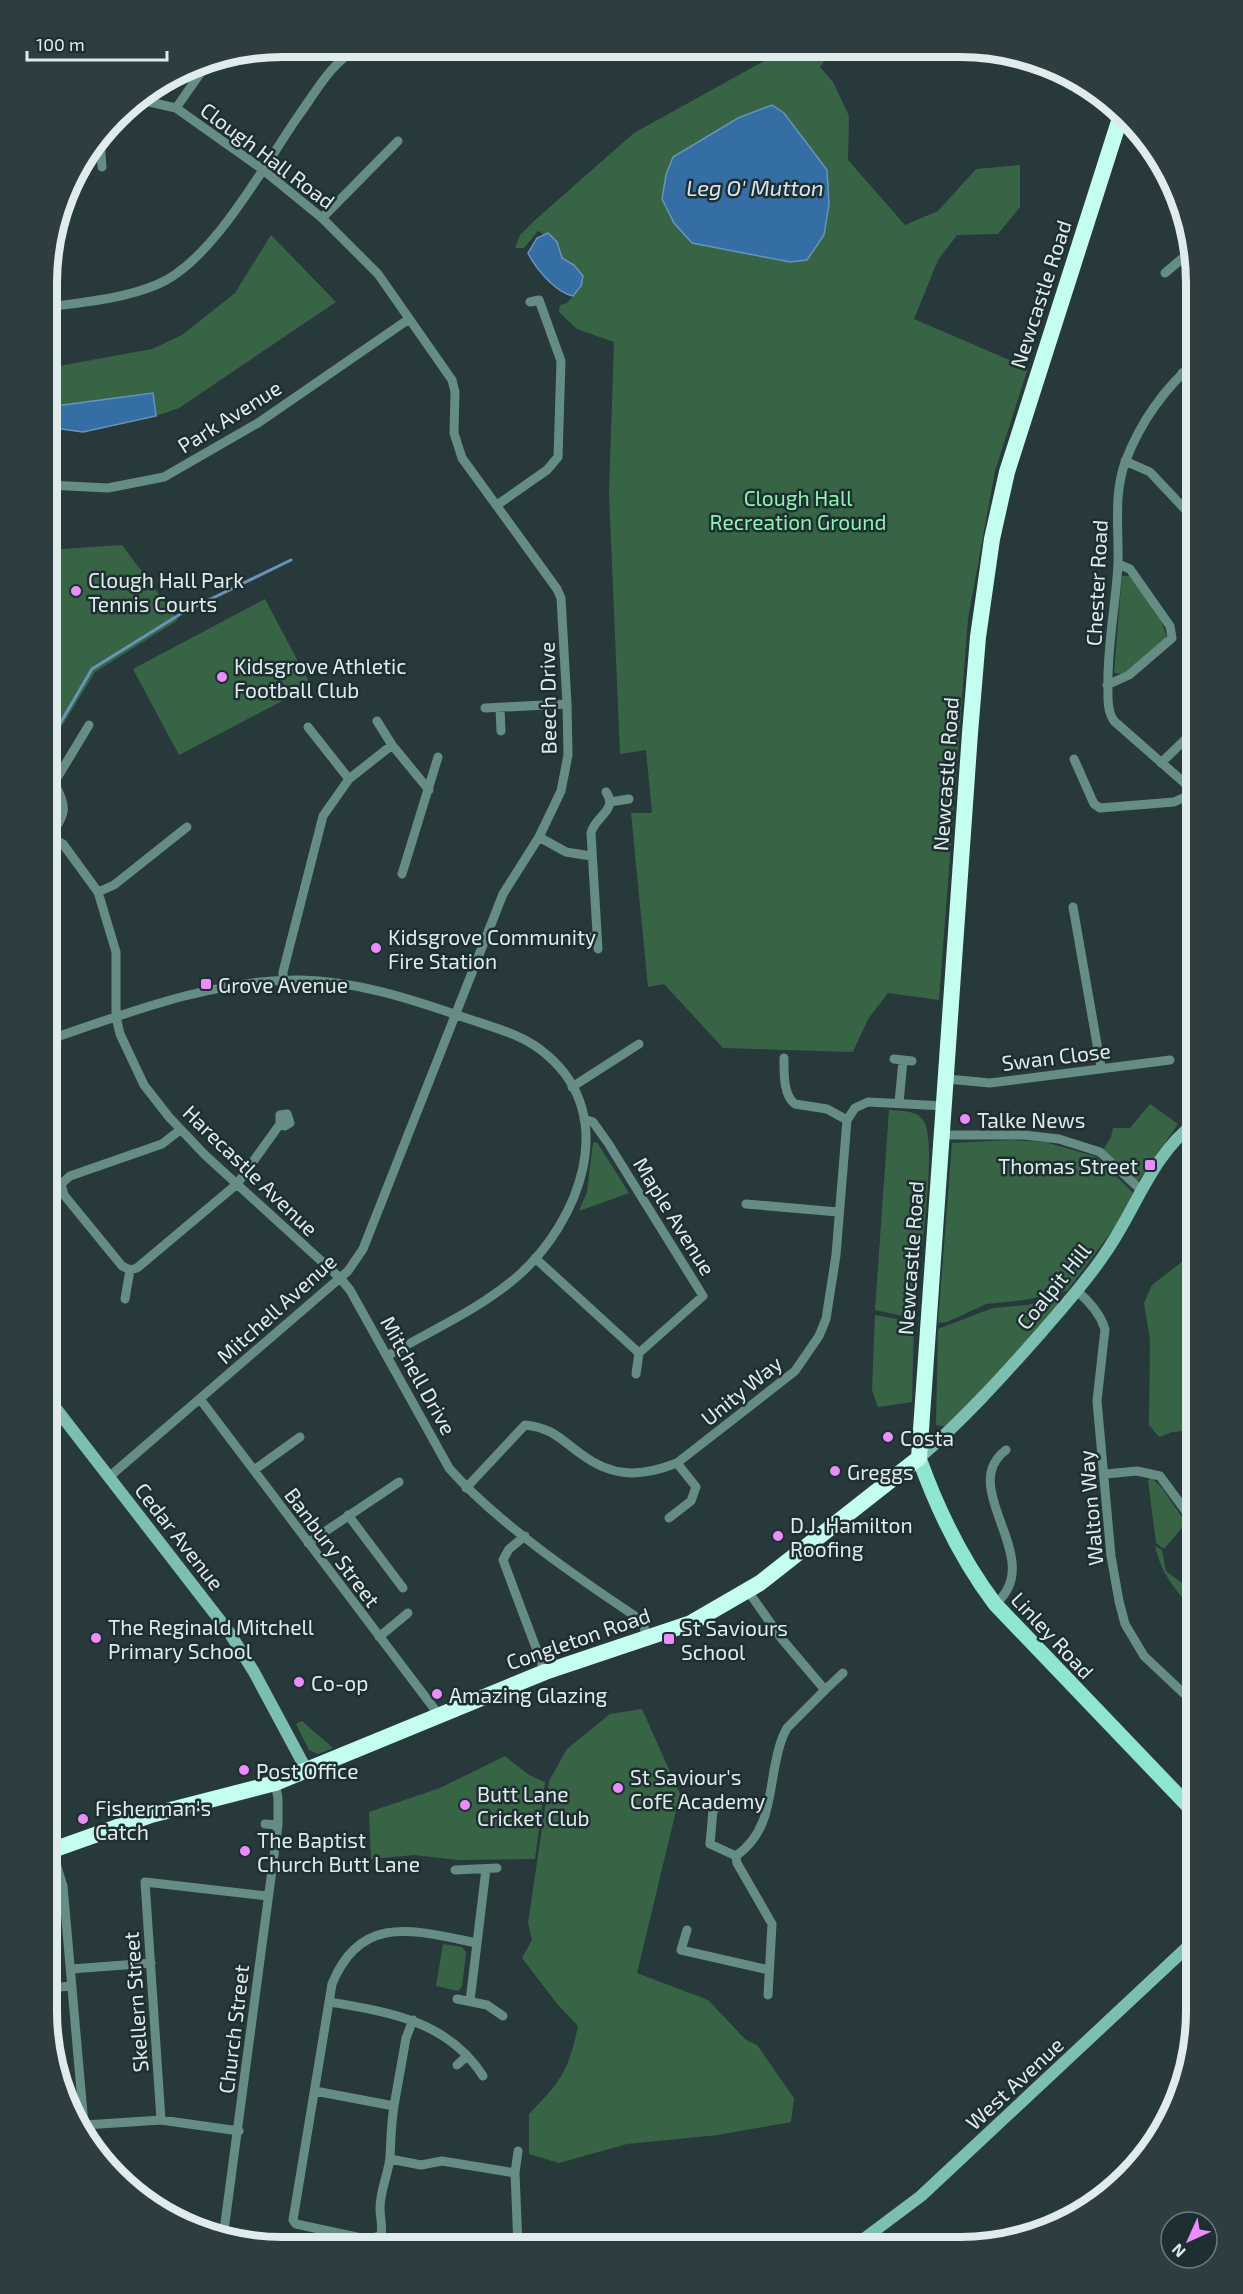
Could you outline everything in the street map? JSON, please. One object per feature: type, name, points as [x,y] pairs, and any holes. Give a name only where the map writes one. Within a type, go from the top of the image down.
[{"type":"highway","name":"Newcastle Road","points":[[919,1458],[971,722],[978,636],[992,539],[1023,415],[1119,122]]},
{"type":"highway","name":"Congleton Road","points":[[57,1843],[151,1815],[275,1783],[545,1672],[691,1623],[748,1591],[919,1458]]},
{"type":"main road","name":"Linley Road","points":[[919,1458],[947,1527],[977,1581],[995,1604],[1186,1804]]},
{"type":"street","points":[[57,306],[136,293],[174,277],[210,244],[324,78],[348,57]]},
{"type":"street","points":[[176,108],[201,72]]},
{"type":"street","name":"Clough Hall Road","points":[[148,102],[176,108],[262,169],[322,218],[378,274],[409,319]]},
{"type":"street","points":[[322,218],[398,141]]},
{"type":"street","points":[[101,149],[102,167]]},
{"type":"street","points":[[1165,273],[1184,257]]},
{"type":"street","points":[[497,505],[547,470],[558,457],[561,361],[539,300],[530,303]]},
{"type":"street","name":"Park Avenue","points":[[57,485],[108,488],[164,477],[258,423],[409,319]]},
{"type":"street","name":"Beech Drive","points":[[409,319],[452,381],[456,446],[557,589],[561,598],[567,704],[567,754],[561,791],[539,837],[503,894],[424,1092]]},
{"type":"street","name":"Chester Road","points":[[1186,370],[1144,419],[1125,461],[1118,488],[1118,564],[1107,685],[1110,715],[1186,784]]},
{"type":"street","points":[[1182,373],[1186,378]]},
{"type":"street","points":[[1125,461],[1150,472],[1186,510]]},
{"type":"street","points":[[1107,685],[1129,675],[1172,638],[1170,626],[1130,569],[1118,564]]},
{"type":"street","points":[[485,708],[567,704]]},
{"type":"street","points":[[500,708],[501,730]]},
{"type":"street","points":[[377,721],[392,745],[429,790]]},
{"type":"street","points":[[57,778],[89,725]]},
{"type":"street","points":[[308,727],[349,779]]},
{"type":"street","points":[[1161,763],[1186,739]]},
{"type":"street","points":[[283,981],[283,972],[323,816],[349,779],[392,745]]},
{"type":"street","points":[[402,874],[438,757]]},
{"type":"street","points":[[1074,759],[1094,804],[1100,808],[1174,802],[1186,797]]},
{"type":"street","points":[[57,790],[65,809],[63,819],[57,826]]},
{"type":"street","points":[[598,949],[591,856],[592,827],[606,813],[610,802],[606,792]]},
{"type":"street","points":[[610,802],[629,799]]},
{"type":"street","points":[[98,892],[114,885],[187,827]]},
{"type":"street","points":[[539,837],[566,852],[591,856]]},
{"type":"street","points":[[57,841],[63,844],[98,892],[116,952],[116,1017]]},
{"type":"street","points":[[1073,907],[1101,1067]]},
{"type":"street","points":[[544,938],[597,937]]},
{"type":"street","points":[[57,1037],[195,993],[283,981],[326,982],[374,990],[454,1014],[530,1042],[548,1055],[573,1087],[584,1119],[585,1150],[576,1198],[560,1228],[518,1275],[488,1298],[389,1355]]},
{"type":"street","name":"Harecastle Avenue","points":[[116,1017],[130,1059],[144,1085],[180,1130],[340,1278]]},
{"type":"street","points":[[573,1087],[639,1044]]},
{"type":"street","points":[[899,1103],[903,1060]]},
{"type":"street","name":"Swan Close","points":[[947,1079],[990,1083],[1101,1067],[1170,1060]]},
{"type":"street","points":[[794,1065],[784,1063],[790,1101],[832,1111],[847,1120],[861,1104],[899,1103],[945,1106]]},
{"type":"street","name":"Mitchell Avenue","points":[[109,1477],[348,1271],[363,1249],[424,1092]]},
{"type":"street","name":"Maple Avenue","points":[[584,1119],[593,1122],[608,1143],[704,1296],[639,1353]]},
{"type":"street","name":"Unity Way","points":[[466,1488],[525,1425],[543,1427],[596,1464],[628,1475],[658,1471],[677,1463],[795,1371],[819,1336],[826,1319],[836,1255],[847,1120]]},
{"type":"street","points":[[61,1184],[64,1195],[122,1266],[130,1270],[137,1268],[172,1240],[237,1184],[280,1124]]},
{"type":"street","name":"Coalpit Hill","points":[[919,1458],[964,1419],[1077,1291],[1106,1253],[1159,1161],[1186,1129]]},
{"type":"street","points":[[61,1184],[70,1176],[162,1144],[180,1130]]},
{"type":"street","points":[[942,1136],[1024,1135],[1059,1139],[1100,1152],[1142,1191]]},
{"type":"street","points":[[57,1183],[61,1184]]},
{"type":"street","points":[[746,1204],[838,1212]]},
{"type":"street","points":[[535,1258],[639,1353],[636,1374]]},
{"type":"street","points":[[125,1299],[130,1270]]},
{"type":"street","name":"Mitchell Drive","points":[[340,1278],[389,1355],[449,1468],[466,1488],[525,1536],[638,1618],[644,1626],[646,1637]]},
{"type":"street","name":"Walton Way","points":[[1077,1291],[1090,1302],[1102,1318],[1105,1329],[1097,1401],[1106,1474],[1112,1556],[1125,1624],[1144,1656],[1186,1696]]},
{"type":"street","name":"Banbury Street","points":[[200,1399],[439,1715]]},
{"type":"street","name":"Cedar Avenue","points":[[57,1410],[229,1632],[254,1672],[306,1769]]},
{"type":"street","points":[[921,1428],[933,1436],[943,1437]]},
{"type":"street","points":[[254,1470],[300,1437]]},
{"type":"street","points":[[995,1604],[1004,1597],[1012,1581],[1008,1544],[990,1488],[993,1462],[1006,1450]]},
{"type":"street","points":[[669,1518],[691,1501],[696,1487],[677,1463]]},
{"type":"street","points":[[1106,1474],[1137,1471],[1160,1476],[1186,1512]]},
{"type":"street","points":[[308,1544],[399,1482]]},
{"type":"street","points":[[348,1515],[403,1588]]},
{"type":"street","points":[[525,1536],[509,1549],[502,1560],[545,1672]]},
{"type":"street","points":[[748,1591],[781,1638],[825,1690]]},
{"type":"street","points":[[379,1637],[408,1613]]},
{"type":"street","points":[[736,1856],[746,1849],[760,1830],[770,1805],[783,1736],[787,1728],[843,1672]]},
{"type":"street","name":"Church Street","points":[[224,2229],[278,1826],[278,1798],[275,1783]]},
{"type":"street","points":[[730,1800],[713,1810],[710,1844],[736,1856]]},
{"type":"street","points":[[265,1824],[278,1826]]},
{"type":"street","points":[[736,1856],[737,1863],[772,1924],[768,1995]]},
{"type":"street","points":[[455,1870],[497,1868]]},
{"type":"street","points":[[470,2001],[486,1869]]},
{"type":"street","points":[[57,1870],[63,1886],[84,2119]]},
{"type":"street","name":"Skellern Street","points":[[161,2120],[145,1882],[267,1896]]},
{"type":"street","points":[[678,1961],[687,1930]]},
{"type":"street","points":[[357,2237],[296,2224],[292,2220],[332,1984],[339,1966],[356,1947],[376,1935],[413,1931],[477,1943]]},
{"type":"street","name":"West Avenue","points":[[866,2237],[921,2196],[1186,1948]]},
{"type":"street","points":[[681,1950],[769,1971]]},
{"type":"street","points":[[71,1969],[151,1963]]},
{"type":"street","points":[[57,1987],[72,1986]]},
{"type":"street","points":[[457,2000],[470,2001],[493,2008],[503,2016]]},
{"type":"street","points":[[330,2002],[397,2014],[424,2024],[467,2056],[483,2076]]},
{"type":"street","points":[[376,2237],[381,2236],[384,2174],[390,2159],[388,2136],[406,2038],[413,2020]]},
{"type":"street","points":[[457,2065],[467,2056]]},
{"type":"street","points":[[315,2091],[394,2106]]},
{"type":"street","points":[[88,2125],[161,2120],[239,2131]]},
{"type":"street","points":[[518,2151],[515,2173],[518,2237]]},
{"type":"street","points":[[390,2159],[421,2165],[442,2161],[515,2173]]},
{"type":"green space","name":"Clough Hall Recreation Ground","points":[[771,57],[827,57],[820,67],[833,82],[849,116],[848,160],[905,225],[938,211],[976,169],[1020,165],[1020,207],[998,234],[957,235],[938,260],[914,319],[1028,368],[995,471],[968,619],[939,1000],[888,993],[868,1019],[853,1052],[723,1048],[664,984],[648,987],[631,813],[652,813],[646,750],[620,754],[609,492],[614,342],[577,329],[559,312],[560,305],[567,303],[581,287],[574,265],[562,258],[557,242],[538,231],[524,248],[515,248],[520,235],[535,220],[634,133]]},
{"type":"green space","points":[[271,235],[336,302],[179,408],[156,416],[153,393],[57,406],[57,366],[152,349],[182,335],[235,293]]},
{"type":"green space","points":[[122,545],[178,620],[95,672],[57,734],[57,549]]},
{"type":"green space","points":[[1122,576],[1130,576],[1161,620],[1167,638],[1125,674],[1114,673]]},
{"type":"green space","name":"Kidsgrove Athletic Football Club","points":[[265,599],[311,686],[179,755],[133,669]]},
{"type":"green space","points":[[1150,1104],[1178,1124],[1137,1183],[1103,1150],[1111,1137],[1113,1128],[1130,1128]]},
{"type":"green space","points":[[889,1110],[916,1114],[923,1120],[928,1133],[928,1183],[913,1318],[875,1310]]},
{"type":"green space","points":[[1011,1140],[1045,1142],[1097,1157],[1133,1193],[1115,1227],[1067,1291],[1024,1300],[986,1304],[947,1322],[938,1323],[952,1143]]},
{"type":"green space","points":[[597,1142],[629,1193],[579,1211],[587,1192],[593,1143]]},
{"type":"green space","points":[[1186,1256],[1186,1433],[1185,1431],[1172,1432],[1159,1437],[1149,1425],[1150,1340],[1144,1303],[1152,1285],[1183,1261]]},
{"type":"green space","points":[[1048,1299],[1061,1303],[986,1387],[946,1427],[936,1425],[938,1329],[993,1308],[1028,1305]]},
{"type":"green space","points":[[875,1315],[914,1322],[912,1402],[878,1407],[872,1390]]},
{"type":"green space","points":[[1152,1478],[1162,1488],[1186,1523],[1164,1549],[1156,1543],[1148,1480]]},
{"type":"green space","points":[[1155,1546],[1162,1550],[1166,1571],[1186,1586],[1186,1602],[1166,1574]]},
{"type":"green space","points":[[642,1709],[680,1794],[637,1973],[708,2000],[746,2040],[757,2045],[794,2098],[791,2122],[718,2135],[627,2144],[559,2163],[529,2154],[529,2114],[562,2074],[571,2054],[578,2026],[558,2005],[522,1958],[532,1940],[528,1923],[549,1781],[567,1749],[610,1714]]},
{"type":"green space","points":[[302,1721],[333,1748],[318,1754],[309,1750],[296,1724]]},
{"type":"green space","name":"Butt Lane Cricket Club","points":[[505,1756],[529,1775],[545,1782],[535,1859],[459,1860],[414,1855],[371,1859],[369,1812],[440,1788]]},
{"type":"green space","points":[[443,1944],[462,1947],[466,1952],[462,1987],[458,1991],[436,1986]]},
{"type":"water","name":"Leg O' Mutton","points":[[772,105],[784,113],[827,170],[829,204],[824,235],[807,260],[790,262],[692,243],[674,223],[662,199],[666,175],[673,157],[738,118]]},
{"type":"water","points":[[548,233],[557,242],[562,258],[574,265],[583,276],[581,286],[573,296],[566,294],[547,279],[528,253],[537,238]]},
{"type":"water","points":[[153,393],[156,416],[83,432],[57,428],[57,406]]},
{"type":"waterway","points":[[57,729],[92,669],[182,613],[291,560]]},
{"type":"place","name":"Clough Hall Park Tennis Courts","points":[[76,591]]},
{"type":"place","name":"Kidsgrove Athletic Football Club","points":[[222,677]]},
{"type":"place","name":"Kidsgrove Community Fire Station","points":[[376,948]]},
{"type":"place","name":"Grove Avenue","points":[[206,984]]},
{"type":"place","name":"Talke News","points":[[965,1119]]},
{"type":"place","name":"Thomas Street","points":[[1150,1165]]},
{"type":"place","name":"Costa","points":[[888,1437]]},
{"type":"place","name":"Greggs","points":[[835,1471]]},
{"type":"place","name":"D.J. Hamilton Roofing","points":[[778,1536]]},
{"type":"place","name":"The Reginald Mitchell Primary School","points":[[96,1638]]},
{"type":"place","name":"St Saviours School","points":[[669,1639]]},
{"type":"place","name":"Co-op","points":[[299,1682]]},
{"type":"place","name":"Amazing Glazing","points":[[437,1694]]},
{"type":"place","name":"Post Office","points":[[244,1770]]},
{"type":"place","name":"St Saviour's CofE Academy","points":[[618,1788]]},
{"type":"place","name":"Butt Lane Cricket Club","points":[[465,1805]]},
{"type":"place","name":"Fisherman's Catch","points":[[83,1819]]},
{"type":"place","name":"The Baptist Church Butt Lane","points":[[245,1851]]}]
